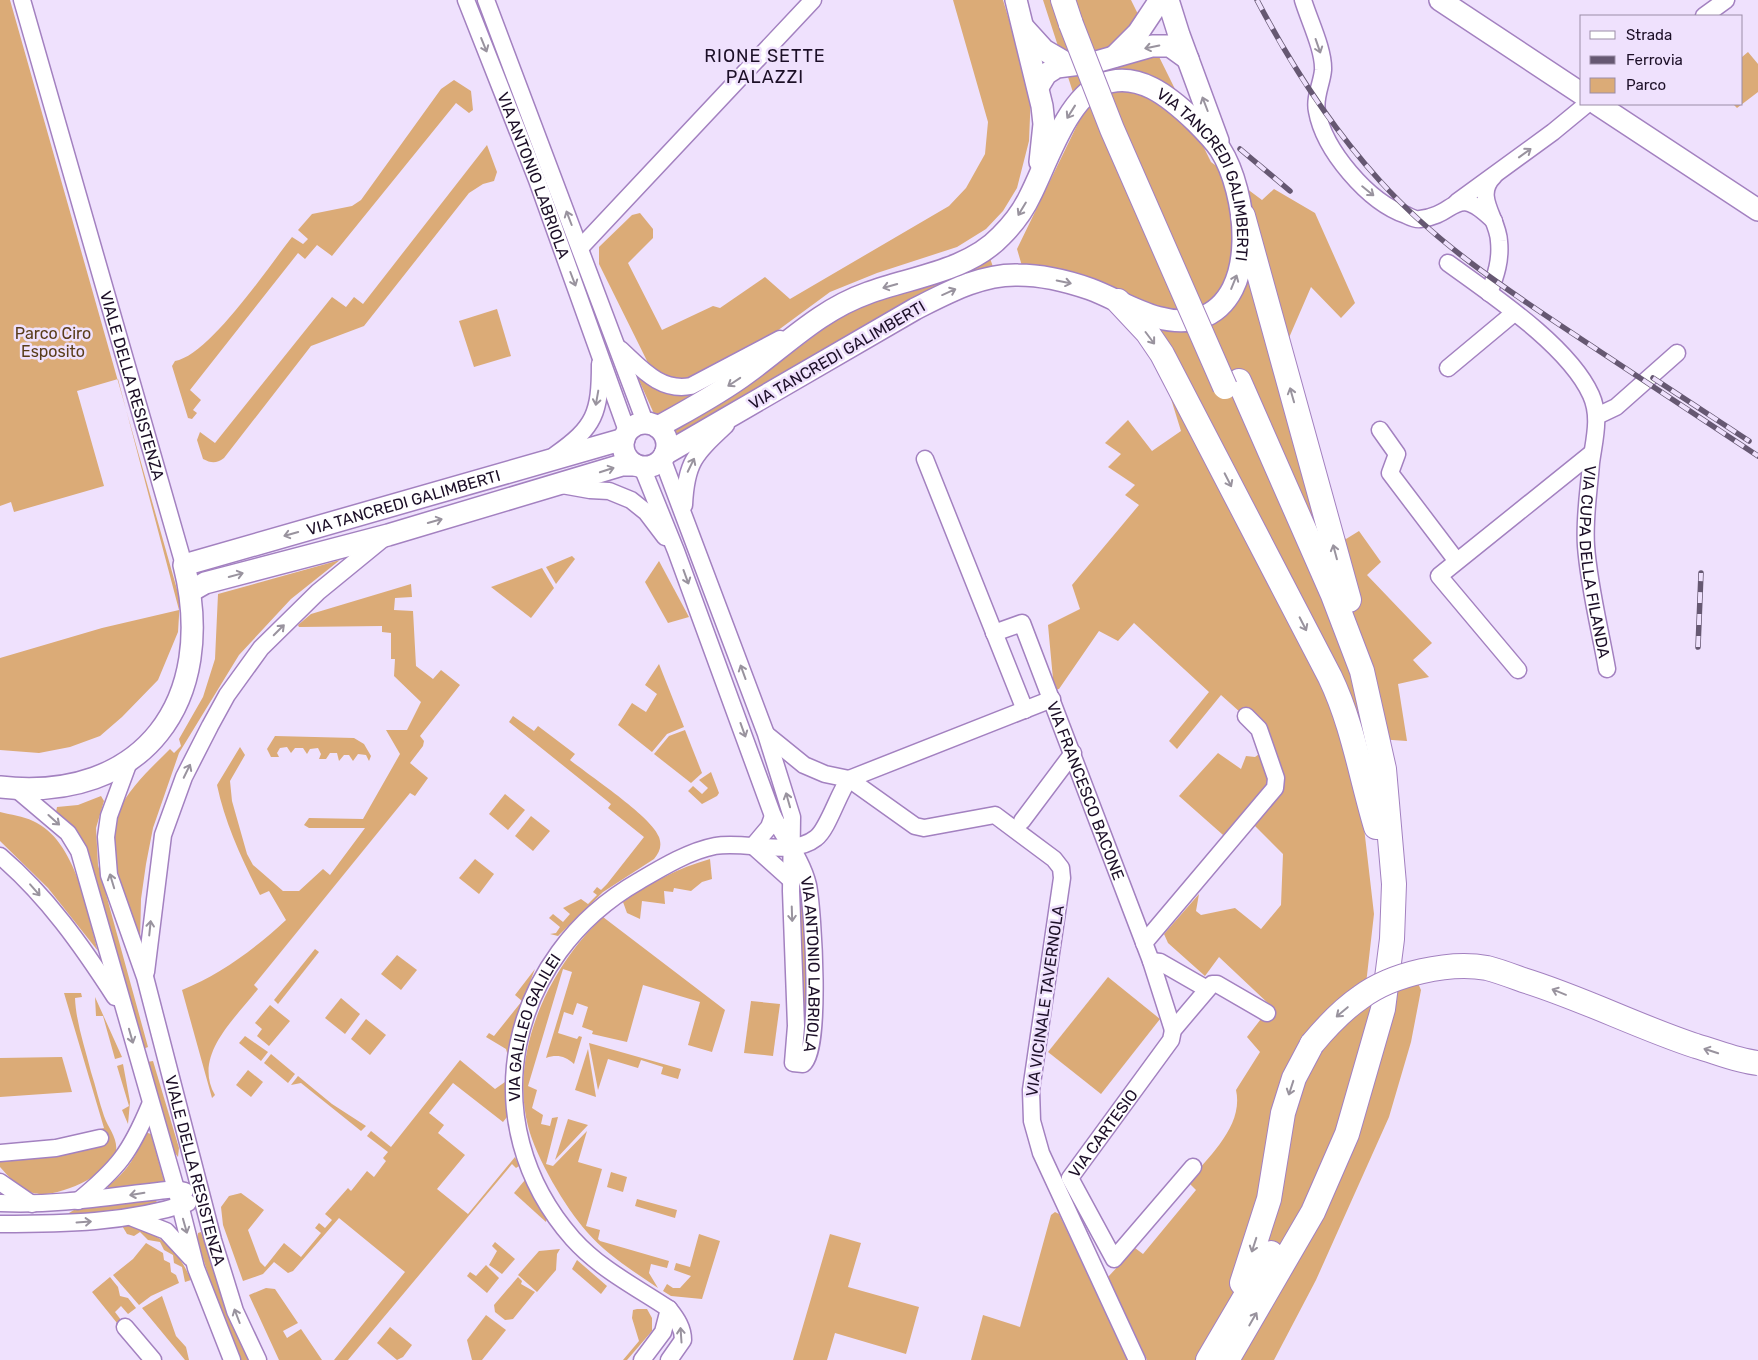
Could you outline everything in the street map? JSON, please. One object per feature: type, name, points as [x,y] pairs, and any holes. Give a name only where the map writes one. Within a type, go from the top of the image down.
[{"type":"highway","points":[[1063,0],[1079,14],[1112,129],[1349,635],[1371,703],[1384,768],[1391,826],[1394,884],[1392,940],[1383,1009],[1374,1048],[1347,1134],[1313,1212],[1217,1356]]},
{"type":"highway","points":[[1243,216],[1346,592],[1378,692],[1384,726],[1384,768]]},
{"type":"highway","points":[[1118,301],[1147,332],[1162,354],[1330,677],[1350,724],[1361,777],[1376,827]]},
{"type":"highway","points":[[1217,1356],[1299,1205],[1333,1129],[1348,1085],[1369,1006],[1375,969],[1378,883],[1376,827],[1364,740],[1341,658],[1232,384]]},
{"type":"highway","points":[[1217,1356],[1225,1320],[1242,1282],[1269,1199],[1283,1114],[1294,1078],[1312,1044],[1338,1015],[1362,995],[1424,970],[1462,967],[1487,968],[1545,987],[1680,1040],[1745,1062],[1758,1063]]},
{"type":"main road","name":"VIA TANCREDI GALIMBERTI","points":[[1016,0],[1024,28],[1025,42],[1038,87],[1044,124],[1039,175]]},
{"type":"main road","points":[[1113,58],[1138,33],[1160,0]]},
{"type":"main road","points":[[1168,0],[1221,150]]},
{"type":"main road","points":[[1440,0],[1580,93]]},
{"type":"main road","points":[[1024,28],[1044,50],[1068,64]]},
{"type":"main road","points":[[1038,87],[1050,70],[1068,64],[1113,58],[1161,45],[1180,51],[1188,59]]},
{"type":"main road","name":"VIA TANCREDI GALIMBERTI","points":[[184,565],[543,463],[638,430],[733,383],[800,330],[848,300],[944,268],[971,257],[999,239],[1016,219],[1030,196],[1039,175],[1079,100],[1091,90],[1118,79],[1137,81],[1172,100],[1202,128],[1221,150],[1234,184],[1243,216],[1243,246],[1238,271],[1230,293],[1217,307],[1200,318],[1165,319],[1067,282],[1016,274],[976,281],[949,292],[740,412],[693,436],[664,456]]},
{"type":"main road","points":[[1599,105],[1758,210]]},
{"type":"main road","points":[[999,239],[997,250],[1000,258],[1016,274]]},
{"type":"main road","points":[[638,430],[666,438],[664,456],[657,463],[639,466],[625,454],[638,430]]},
{"type":"main road","name":"VIA TANCREDI GALIMBERTI","points":[[191,591],[205,583],[388,535],[562,485],[622,465],[639,466]]},
{"type":"main road","name":"VIALE DELLA RESISTENZA","points":[[8,788],[58,788],[99,777],[130,759],[156,735],[175,709],[182,694],[192,654],[194,624],[191,591],[184,565]]},
{"type":"street","name":"VIALE DELLA RESISTENZA","points":[[22,0],[184,565]]},
{"type":"street","name":"VIA ANTONIO LABRIOLA","points":[[466,0],[537,180],[600,350],[638,430]]},
{"type":"street","name":"VIA ANTONIO LABRIOLA","points":[[486,0],[616,345],[638,430]]},
{"type":"street","name":"VIA ANTONIO LABRIOLA","points":[[580,248],[813,0]]},
{"type":"street","points":[[1303,0],[1320,52],[1323,68],[1316,109],[1322,131],[1340,160],[1364,189],[1404,214],[1419,220],[1436,215],[1457,202],[1587,105]]},
{"type":"street","points":[[1705,15],[1726,0]]},
{"type":"street","points":[[1489,293],[1499,266],[1498,232],[1485,198],[1486,188],[1495,174]]},
{"type":"street","points":[[1457,202],[1472,204],[1494,221]]},
{"type":"street","name":"VIA CUPA DELLA FILANDA","points":[[1448,263],[1514,313],[1561,354],[1584,381],[1592,397],[1597,416],[1592,453],[1586,546],[1607,669]]},
{"type":"street","points":[[1448,368],[1514,313]]},
{"type":"street","name":"VIA TANCREDI GALIMBERTI","points":[[666,386],[680,388],[691,386],[800,330]]},
{"type":"street","name":"VIA ANTONIO LABRIOLA","points":[[616,345],[648,374],[666,386]]},
{"type":"street","name":"VIA ANTONIO LABRIOLA","points":[[543,463],[580,437],[590,423],[597,404],[600,384],[600,350]]},
{"type":"street","points":[[1597,416],[1616,407],[1677,353]]},
{"type":"street","name":"VIA ANTONIO LABRIOLA","points":[[684,513],[686,476],[691,463],[712,438],[740,412]]},
{"type":"street","points":[[1380,430],[1397,454],[1390,473],[1456,560]]},
{"type":"street","name":"VIA CUPA DELLA FILANDA","points":[[1518,670],[1439,576],[1456,560],[1592,453]]},
{"type":"street","name":"VIA ANTONIO LABRIOLA","points":[[639,466],[676,552],[773,816],[791,848],[808,884],[814,935],[814,1027],[810,1057],[801,1065],[792,1063],[796,1026],[791,880],[791,848],[792,817],[766,734],[664,456]]},
{"type":"street","points":[[925,459],[1025,710]]},
{"type":"street","name":"VIA ANTONIO LABRIOLA","points":[[562,485],[609,491],[631,500],[646,512],[676,552]]},
{"type":"street","name":"VIA TANCREDI GALIMBERTI","points":[[246,666],[261,648],[318,592],[388,535]]},
{"type":"street","points":[[994,633],[1022,623],[1052,699]]},
{"type":"street","name":"VIALE DELLA RESISTENZA","points":[[145,976],[163,836],[172,805],[210,726],[246,666]]},
{"type":"street","name":"VIA FRANCESCO BACONE","points":[[849,779],[1052,699],[1151,961],[1173,1030]]},
{"type":"street","points":[[1144,943],[1275,788],[1276,778],[1259,728],[1246,716]]},
{"type":"street","points":[[766,734],[785,752],[804,764],[825,774],[849,779],[822,832],[806,844],[791,848]]},
{"type":"street","points":[[1022,821],[1073,753]]},
{"type":"street","name":"VIALE DELLA RESISTENZA","points":[[130,759],[109,816],[106,837],[109,875],[145,976],[202,1195],[235,1311],[258,1360]]},
{"type":"street","name":"VIA VICINALE TAVERNOLA","points":[[849,779],[920,828],[995,815],[1054,859],[1061,868],[1062,878],[1030,1090],[1030,1108],[1041,1153],[1137,1360]]},
{"type":"street","name":"VIALE DELLA RESISTENZA","points":[[8,788],[68,833],[79,851],[150,1105],[176,1189],[196,1268],[232,1360]]},
{"type":"street","points":[[773,816],[769,827],[753,846],[791,880]]},
{"type":"street","name":"VIA GALILEO GALILEI","points":[[670,1360],[680,1347],[683,1335],[680,1324],[669,1309],[598,1262],[564,1228],[543,1193],[524,1156],[515,1124],[513,1073],[527,1014],[537,990],[564,944],[592,914],[638,881],[687,856],[715,846],[791,848]]},
{"type":"street","name":"VIALE DELLA RESISTENZA","points":[[0,856],[22,875],[64,924],[123,1010]]},
{"type":"street","points":[[1151,961],[1160,962],[1207,989],[1212,984],[1217,984],[1267,1013]]},
{"type":"street","name":"VIA CARTESIO","points":[[1193,1167],[1114,1259],[1070,1178],[1171,1040],[1173,1030],[1207,989]]},
{"type":"street","points":[[78,1201],[104,1180],[126,1156],[150,1105]]},
{"type":"street","points":[[0,1153],[56,1148],[100,1138]]},
{"type":"street","points":[[0,1182],[32,1204]]},
{"type":"street","points":[[0,1203],[50,1204],[176,1189],[202,1195]]},
{"type":"street","points":[[0,1224],[49,1224],[133,1218],[179,1206],[202,1195]]},
{"type":"street","points":[[49,1224],[50,1204]]},
{"type":"street","points":[[133,1218],[166,1231],[178,1242],[196,1268]]},
{"type":"street","points":[[642,1360],[663,1332],[669,1309]]},
{"type":"street","points":[[125,1326],[153,1360]]},
{"type":"green space","name":"Parco Ciro Esposito","points":[[0,0],[10,0],[117,379],[77,391],[104,486],[14,512],[11,502],[0,506]]},
{"type":"green space","points":[[953,0],[1003,0],[1031,93],[1029,141],[1017,188],[1003,211],[986,229],[957,247],[877,273],[830,292],[777,331],[749,364],[655,416],[638,378],[652,371],[599,264],[599,247],[632,215],[640,213],[653,229],[653,238],[628,263],[662,330],[713,306],[720,308],[765,277],[790,299],[949,206],[966,188],[985,154],[988,122]]},
{"type":"green space","points":[[1043,0],[1131,0],[1211,162],[1262,200],[1274,189],[1315,213],[1355,303],[1341,318],[1311,287],[1288,340],[1335,530],[1346,539],[1359,531],[1381,562],[1367,575],[1432,643],[1413,660],[1429,677],[1398,684],[1407,741],[1348,737],[1360,793],[1374,914],[1366,984],[1416,979],[1421,990],[1411,1042],[1389,1117],[1316,1280],[1274,1360],[1147,1360],[1108,1277],[1135,1248],[1143,1254],[1196,1190],[1188,1182],[1215,1151],[1230,1128],[1235,1116],[1236,1090],[1260,1052],[1247,1037],[1271,1006],[1219,957],[1205,976],[1168,943],[1164,934],[1199,894],[1196,911],[1201,915],[1235,908],[1261,929],[1281,905],[1283,854],[1249,820],[1231,842],[1179,796],[1218,753],[1241,769],[1246,756],[1255,757],[1266,749],[1260,730],[1221,695],[1177,749],[1169,741],[1209,692],[1134,623],[1118,641],[1099,631],[1059,689],[1054,690],[1048,625],[1080,609],[1072,585],[1139,505],[1125,495],[1135,485],[1108,467],[1121,454],[1105,443],[1128,420],[1152,451],[1181,431],[1140,299],[1022,266],[1017,249],[1081,117]]},
{"type":"green space","points":[[1748,52],[1758,64],[1758,92],[1743,103],[1743,56]]},
{"type":"green space","points":[[454,80],[471,91],[473,110],[469,113],[456,103],[332,256],[317,245],[305,259],[298,253],[190,390],[201,400],[193,410],[197,413],[192,419],[188,418],[172,366],[175,361],[189,355],[204,344],[221,327],[254,288],[292,237],[303,244],[308,239],[298,230],[312,214],[352,206],[361,200],[441,89]]},
{"type":"green space","points":[[487,145],[497,172],[494,181],[483,184],[469,193],[364,326],[311,346],[224,458],[214,462],[203,459],[197,440],[200,432],[215,443],[332,297],[346,307],[354,297],[363,304]]},
{"type":"green space","points":[[989,255],[993,267],[672,436],[673,430],[741,391],[842,315]]},
{"type":"green space","points":[[497,309],[511,356],[474,367],[459,321]]},
{"type":"green space","points":[[117,379],[118,379],[126,411]]},
{"type":"green space","points":[[126,411],[180,600],[178,632],[158,680],[122,717],[100,736],[70,747],[39,753],[0,750],[0,658],[102,628],[179,610]]},
{"type":"green space","points":[[572,556],[575,559],[556,584],[546,567]]},
{"type":"green space","points":[[340,560],[291,599],[239,655],[179,753],[153,828],[141,899],[140,943],[115,860],[114,826],[118,812],[134,787],[170,749],[174,753],[181,746],[179,739],[203,697],[215,659],[218,594]]},
{"type":"green space","points":[[659,561],[689,617],[668,623],[645,582]]},
{"type":"green space","points":[[542,568],[554,588],[531,618],[491,587]]},
{"type":"green space","points":[[411,584],[412,597],[395,598],[394,610],[413,611],[416,666],[433,679],[441,670],[460,685],[420,736],[424,741],[423,746],[410,763],[428,778],[415,796],[410,793],[254,985],[258,989],[229,1025],[213,1052],[209,1066],[209,1080],[215,1095],[212,1098],[182,990],[224,969],[262,941],[286,920],[269,891],[260,895],[235,841],[217,785],[240,747],[245,755],[230,781],[232,801],[247,854],[253,865],[283,891],[299,891],[323,869],[330,875],[365,828],[309,828],[304,825],[309,818],[363,819],[400,754],[386,730],[407,730],[421,702],[394,676],[395,659],[391,659],[391,633],[382,632],[382,626],[299,627],[298,625],[311,614]]},
{"type":"green space","points":[[659,664],[684,727],[667,734],[652,752],[618,725],[632,703],[646,712],[657,694],[645,685]]},
{"type":"green space","points":[[513,716],[534,731],[538,726],[575,754],[570,760],[633,808],[654,829],[660,840],[660,849],[654,859],[603,892],[558,936],[550,934],[556,933],[560,927],[549,918],[553,914],[563,922],[570,914],[563,908],[581,899],[588,904],[597,895],[593,892],[597,887],[601,890],[607,884],[644,837],[608,808],[611,804],[509,722]]},
{"type":"green space","points":[[685,730],[702,773],[691,783],[654,754],[669,736]]},
{"type":"green space","points":[[275,736],[354,738],[364,744],[371,756],[369,761],[366,755],[358,754],[353,761],[349,755],[344,755],[339,761],[337,753],[330,753],[326,759],[319,759],[321,754],[318,748],[310,749],[307,754],[303,748],[295,748],[291,753],[287,747],[280,748],[277,753],[279,757],[271,757],[267,749]]},
{"type":"green space","points":[[711,772],[719,793],[702,804],[688,791],[693,786],[702,794],[708,788],[699,780]]},
{"type":"green space","points":[[505,794],[525,810],[508,830],[489,814]]},
{"type":"green space","points":[[101,796],[104,801],[96,828],[98,865],[148,1047],[143,1049],[86,848],[67,822],[56,812],[57,807],[78,805]]},
{"type":"green space","points":[[0,812],[33,821],[48,830],[60,844],[78,878],[98,951],[48,888],[0,841]]},
{"type":"green space","points":[[531,816],[550,831],[533,851],[515,836]]},
{"type":"green space","points":[[475,859],[494,874],[479,894],[459,878]]},
{"type":"green space","points":[[710,859],[712,879],[702,882],[691,891],[674,888],[673,892],[664,891],[665,904],[642,901],[640,919],[627,913],[623,902],[633,895],[654,882]]},
{"type":"green space","points":[[798,887],[801,887],[804,908],[807,950],[807,993],[802,1056]]},
{"type":"green space","points":[[603,917],[725,1010],[712,1052],[688,1045],[700,1002],[643,985],[627,1042],[592,1034],[593,1031],[582,1027],[588,1007],[577,1003],[573,1015],[564,1012],[558,1033],[577,1039],[579,1036],[582,1037],[574,1064],[561,1056],[546,1058],[572,972],[563,969],[528,1086],[537,1090],[532,1108],[543,1115],[541,1124],[550,1126],[552,1118],[558,1117],[546,1164],[553,1166],[587,1131],[578,1162],[602,1169],[586,1226],[600,1230],[598,1239],[600,1241],[669,1261],[667,1268],[651,1264],[649,1273],[658,1288],[603,1248],[578,1222],[544,1167],[528,1126],[524,1098],[524,1069],[529,1040],[538,1012],[566,960]]},
{"type":"green space","points":[[315,949],[319,952],[278,1004],[274,1000]]},
{"type":"green space","points":[[397,955],[417,970],[401,990],[381,974]]},
{"type":"green space","points":[[535,969],[518,1013],[508,1056],[506,1049],[486,1037],[489,1033],[494,1036],[522,1001],[515,995]]},
{"type":"green space","points":[[1108,977],[1160,1019],[1101,1094],[1048,1052]]},
{"type":"green space","points":[[64,993],[81,993],[82,997],[75,998],[79,1026],[102,1111],[116,1142],[116,1151],[112,1160],[105,1168],[81,1183],[54,1193],[33,1193],[19,1186],[7,1175],[0,1167],[0,1157],[83,1150],[104,1145],[100,1129],[104,1128]]},
{"type":"green space","points":[[95,997],[122,1057],[115,1059],[103,1016],[96,1016]]},
{"type":"green space","points":[[341,998],[360,1014],[345,1034],[325,1018]]},
{"type":"green space","points":[[751,1001],[780,1004],[773,1056],[744,1053]]},
{"type":"green space","points":[[270,1005],[290,1021],[269,1046],[257,1036],[262,1029],[255,1023]]},
{"type":"green space","points":[[366,1019],[386,1035],[370,1055],[351,1039]]},
{"type":"green space","points":[[245,1036],[268,1052],[261,1061],[239,1043]]},
{"type":"green space","points":[[589,1043],[681,1069],[678,1079],[661,1074],[663,1067],[641,1060],[638,1068],[608,1059],[598,1090]]},
{"type":"green space","points":[[588,1049],[596,1097],[575,1090]]},
{"type":"green space","points":[[271,1054],[295,1074],[288,1083],[264,1063]]},
{"type":"green space","points":[[62,1057],[72,1092],[0,1097],[0,1058]]},
{"type":"green space","points":[[460,1060],[495,1089],[505,1082],[507,1117],[503,1122],[453,1083],[429,1113],[444,1125],[438,1133],[465,1155],[437,1189],[468,1214],[515,1157],[519,1166],[516,1168],[512,1164],[348,1360],[334,1360],[405,1272],[339,1218],[293,1271],[288,1273],[274,1262],[263,1274],[243,1281],[223,1225],[221,1207],[229,1196],[241,1193],[264,1210],[248,1230],[260,1262],[265,1267],[284,1243],[301,1257],[321,1233],[315,1228],[319,1223],[325,1228],[332,1220],[325,1214],[348,1188],[351,1191],[367,1171],[374,1177],[386,1161],[383,1158],[388,1152],[367,1136],[371,1131],[391,1147]]},
{"type":"green space","points":[[153,1061],[179,1148],[178,1157],[172,1149],[147,1062]]},
{"type":"green space","points":[[123,1064],[130,1102],[128,1124],[122,1110],[129,1106],[117,1066]]},
{"type":"green space","points":[[248,1070],[263,1082],[251,1097],[236,1085]]},
{"type":"green space","points":[[298,1076],[332,1104],[366,1126],[361,1131],[301,1083],[291,1085]]},
{"type":"green space","points":[[568,1119],[588,1125],[555,1160]]},
{"type":"green space","points":[[145,1132],[151,1134],[165,1184],[108,1192],[108,1186],[121,1175],[135,1155]]},
{"type":"green space","points":[[611,1172],[627,1177],[623,1192],[607,1187]]},
{"type":"green space","points":[[525,1180],[547,1218],[546,1222],[514,1193]]},
{"type":"green space","points":[[637,1199],[677,1210],[675,1218],[635,1206]]},
{"type":"green space","points":[[155,1200],[159,1204],[69,1216],[69,1213],[74,1210]]},
{"type":"green space","points":[[1055,1212],[1059,1214],[1128,1360],[971,1360],[983,1315],[1020,1327],[1051,1215]]},
{"type":"green space","points":[[121,1224],[144,1230],[164,1242],[179,1258],[191,1280],[185,1282],[182,1267],[174,1263],[173,1255],[164,1250],[160,1242],[148,1240],[140,1232],[134,1236],[127,1234]]},
{"type":"green space","points":[[201,1232],[230,1317],[250,1360],[240,1360],[223,1320],[197,1240],[198,1233]]},
{"type":"green space","points":[[699,1234],[720,1241],[702,1299],[671,1296],[663,1291],[667,1284],[673,1288],[680,1288],[691,1276],[674,1270],[676,1263],[690,1267]]},
{"type":"green space","points":[[830,1234],[861,1243],[848,1287],[919,1307],[906,1354],[835,1333],[827,1360],[793,1360]]},
{"type":"green space","points":[[495,1242],[515,1259],[502,1274],[489,1265],[497,1251],[492,1246]]},
{"type":"green space","points":[[146,1243],[163,1253],[164,1260],[170,1263],[171,1272],[176,1275],[179,1283],[151,1296],[139,1305],[113,1275],[133,1259]]},
{"type":"green space","points":[[560,1249],[557,1254],[556,1270],[537,1292],[518,1275],[539,1251]]},
{"type":"green space","points":[[577,1260],[607,1286],[601,1294],[572,1269]]},
{"type":"green space","points":[[486,1265],[499,1278],[487,1293],[467,1276],[470,1272],[476,1276]]},
{"type":"green space","points":[[110,1277],[118,1287],[120,1296],[128,1298],[136,1308],[128,1314],[121,1306],[115,1312],[121,1320],[117,1323],[92,1292]]},
{"type":"green space","points":[[518,1277],[522,1281],[521,1284],[535,1292],[513,1319],[505,1320],[495,1312],[494,1305]]},
{"type":"green space","points":[[266,1288],[275,1289],[298,1323],[283,1331],[287,1338],[301,1329],[322,1360],[279,1360],[249,1295]]},
{"type":"green space","points":[[162,1296],[176,1336],[186,1347],[189,1360],[185,1360],[142,1308]]},
{"type":"green space","points":[[647,1309],[652,1318],[652,1331],[627,1360],[623,1360],[639,1341],[632,1318],[633,1310]]},
{"type":"green space","points":[[486,1315],[506,1330],[482,1360],[472,1360],[467,1340]]},
{"type":"green space","points":[[390,1327],[412,1345],[403,1357],[397,1360],[377,1343]]},
{"type":"railway","points":[[1257,0],[1312,94],[1344,139],[1380,181],[1424,224],[1471,263],[1521,299],[1758,456]]},
{"type":"railway","points":[[1240,149],[1290,191]]},
{"type":"railway","points":[[1653,378],[1749,441]]},
{"type":"railway","points":[[1698,647],[1701,573]]},
{"type":"district","name":"RIONE SETTE PALAZZI","points":[[765,66]]}]
